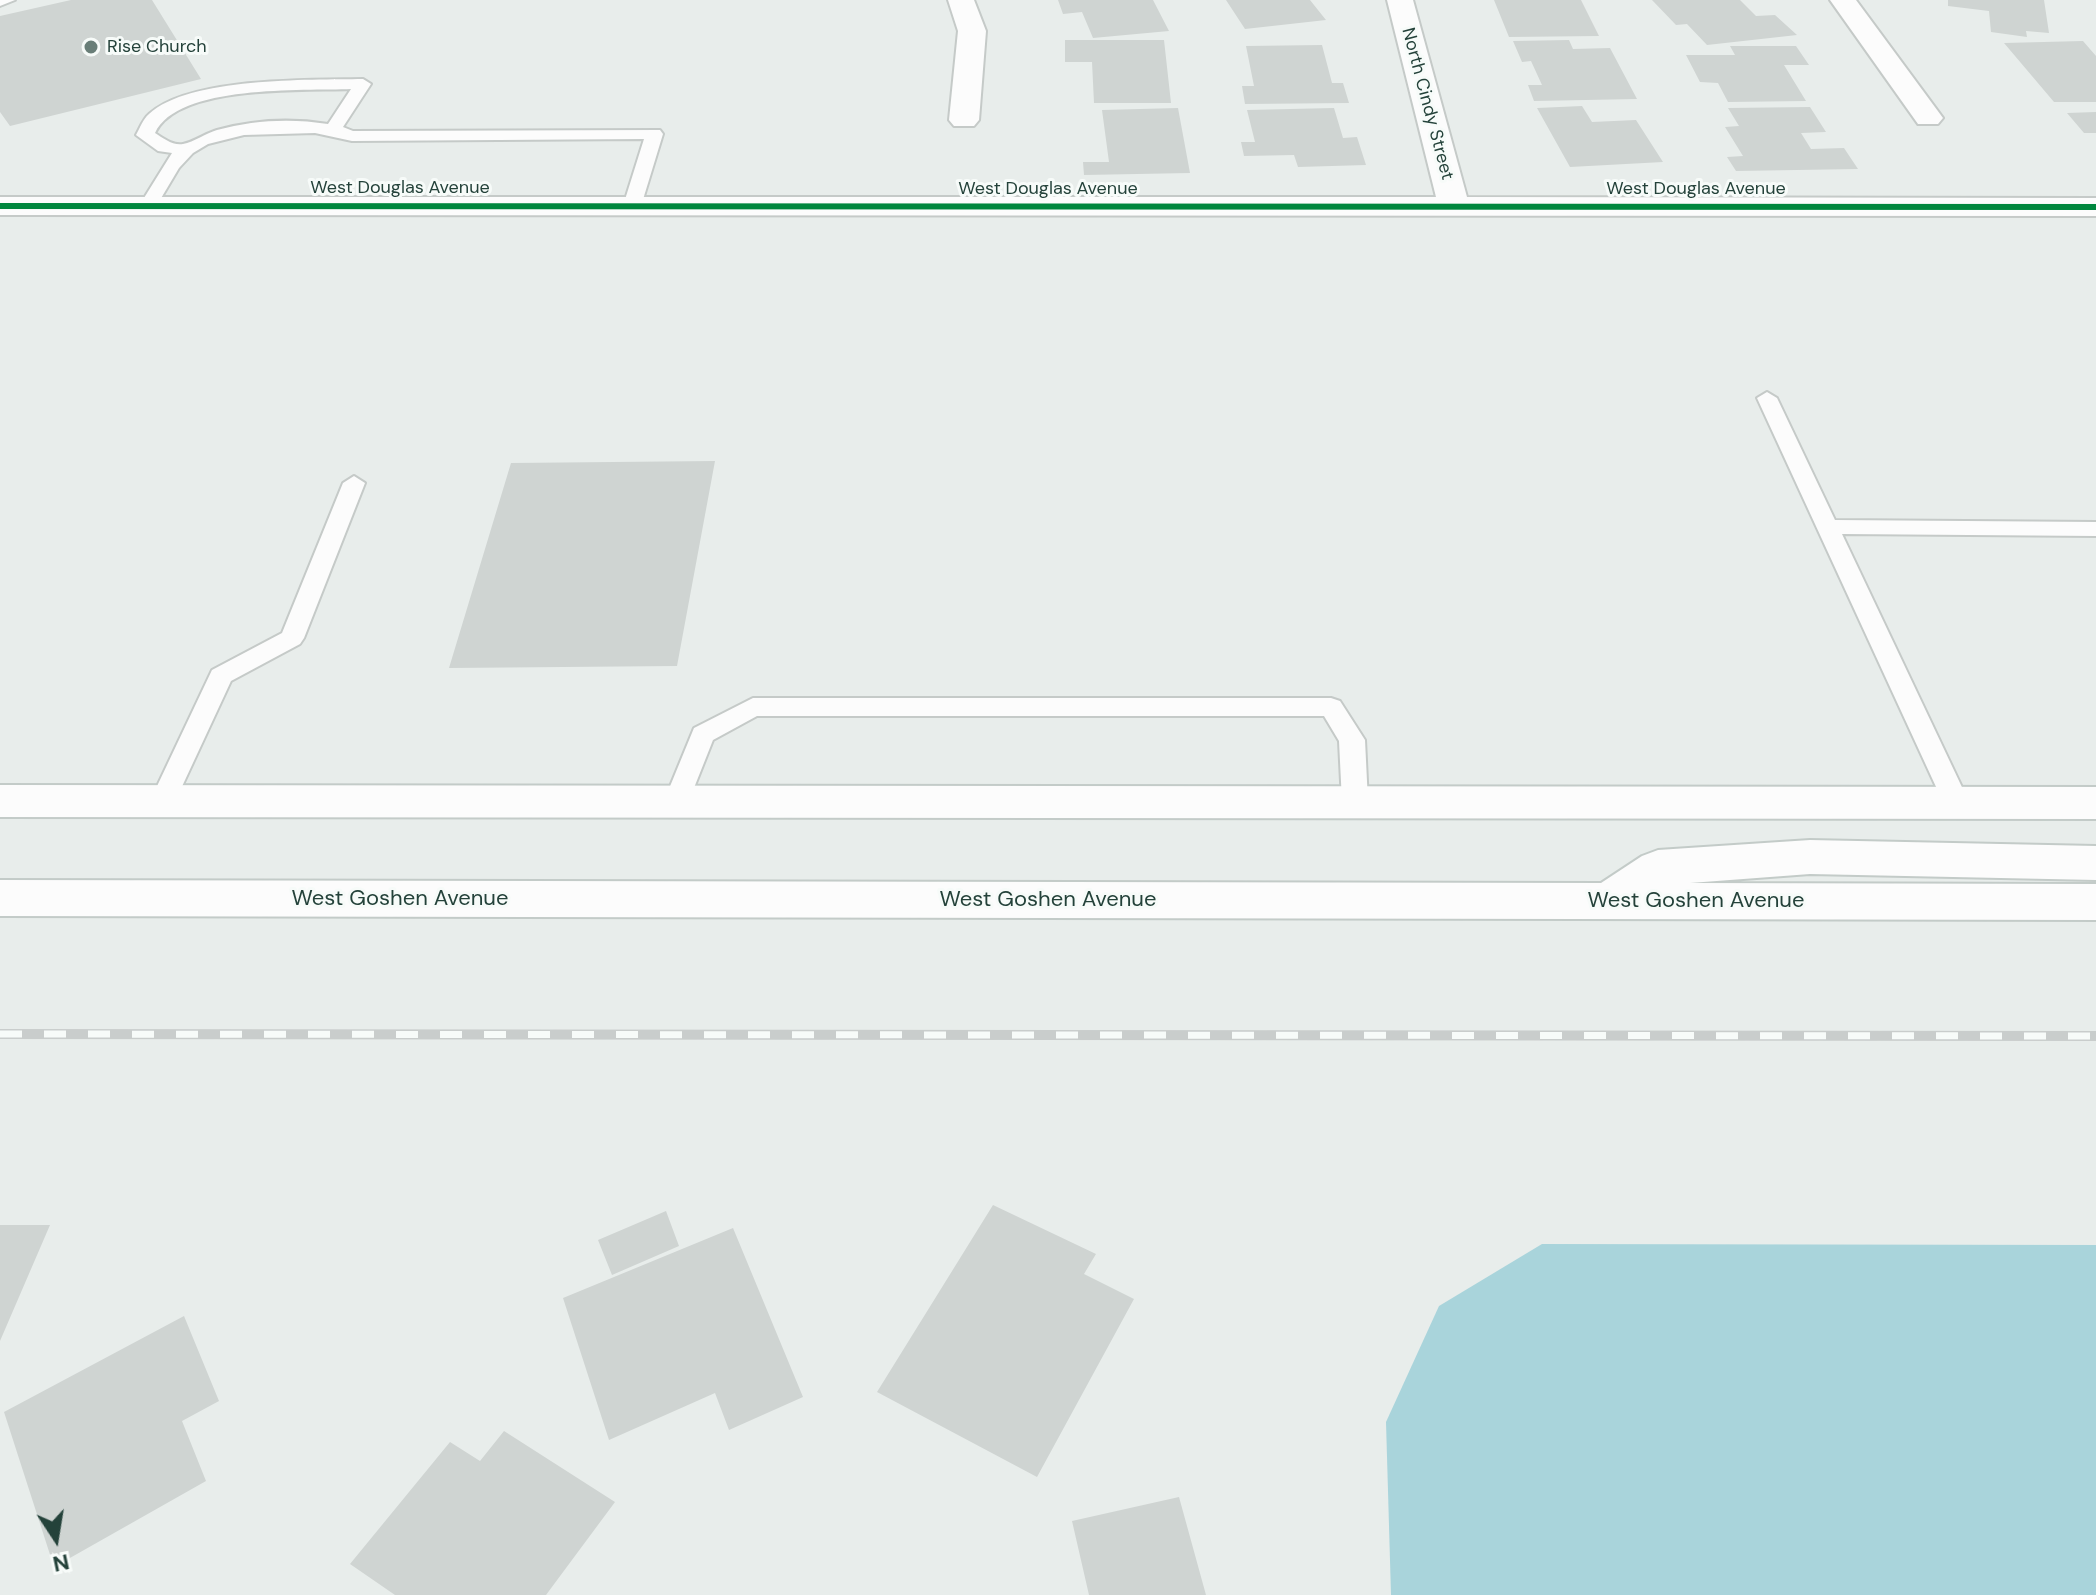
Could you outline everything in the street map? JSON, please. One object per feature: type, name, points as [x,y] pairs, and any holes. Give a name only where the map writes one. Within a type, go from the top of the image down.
[{"type":"main road","points":[[961,0],[972,31],[964,120]]},
{"type":"main road","name":"North Cindy Street","points":[[1400,0],[1454,207]]},
{"type":"main road","points":[[1843,0],[1928,118]]},
{"type":"main road","name":"West Douglas Avenue","points":[[0,206],[2096,207]]},
{"type":"main road","points":[[0,801],[2096,803]]},
{"type":"main road","points":[[1609,901],[1658,868],[1810,857],[2096,863]]},
{"type":"main road","name":"West Goshen Avenue","points":[[0,898],[2096,902]]},
{"type":"lane","points":[[0,1],[7,0]]},
{"type":"lane","points":[[185,150],[164,147],[145,135],[155,117],[192,98],[236,90],[363,84],[334,128]]},
{"type":"lane","points":[[148,206],[185,150],[219,133],[262,128],[334,128],[352,136],[654,134],[632,206]]},
{"type":"lane","points":[[1767,398],[1956,802]]},
{"type":"lane","points":[[163,801],[221,676],[292,638],[354,483]]},
{"type":"lane","points":[[1828,527],[2092,535]]},
{"type":"lane","points":[[677,801],[703,734],[753,707],[1331,707],[1352,740],[1355,802]]},
{"type":"water","points":[[1542,1244],[2096,1245],[2096,1595],[1391,1595],[1386,1422],[1439,1306]]},
{"type":"building","name":"Rise Church","points":[[71,0],[152,0],[201,79],[10,126],[0,112],[0,16]]},
{"type":"building","points":[[1058,0],[1153,0],[1169,31],[1093,38],[1082,12],[1063,14]]},
{"type":"building","points":[[1226,0],[1310,0],[1326,20],[1245,29]]},
{"type":"building","points":[[1494,0],[1581,0],[1599,36],[1509,37]]},
{"type":"building","points":[[1652,0],[1740,0],[1756,16],[1775,15],[1797,35],[1707,45],[1687,24],[1676,25]]},
{"type":"building","points":[[1948,0],[2044,0],[2049,33],[2026,31],[2027,37],[1991,32],[1989,11],[1948,6]]},
{"type":"building","points":[[1065,40],[1164,40],[1171,103],[1094,103],[1092,62],[1065,62]]},
{"type":"building","points":[[1569,40],[1573,49],[1610,48],[1637,99],[1534,101],[1528,85],[1542,85],[1531,61],[1522,62],[1513,41]]},
{"type":"building","points":[[2083,41],[2096,56],[2096,102],[2054,102],[2004,43]]},
{"type":"building","points":[[1322,45],[1332,83],[1343,83],[1349,103],[1245,104],[1242,86],[1254,86],[1246,46]]},
{"type":"building","points":[[1730,46],[1796,46],[1809,65],[1784,65],[1806,101],[1728,102],[1718,83],[1700,82],[1686,55],[1735,55]]},
{"type":"building","points":[[1582,106],[1592,122],[1636,120],[1663,162],[1570,167],[1537,108]]},
{"type":"building","points":[[1810,107],[1826,132],[1801,133],[1811,149],[1844,148],[1858,169],[1736,171],[1727,157],[1743,156],[1725,127],[1739,126],[1728,108]]},
{"type":"building","points":[[1178,108],[1190,173],[1084,175],[1083,162],[1109,162],[1102,110]]},
{"type":"building","points":[[1334,108],[1343,138],[1357,137],[1366,165],[1298,167],[1294,155],[1244,156],[1241,142],[1255,142],[1247,110]]},
{"type":"building","points":[[2096,112],[2096,133],[2084,133],[2067,113]]},
{"type":"building","points":[[715,461],[677,666],[449,668],[511,463]]},
{"type":"building","points":[[993,1205],[1096,1254],[1084,1274],[1134,1299],[1037,1477],[877,1392]]},
{"type":"building","points":[[666,1211],[679,1246],[612,1275],[598,1240]]},
{"type":"building","points":[[0,1225],[50,1225],[0,1341]]},
{"type":"building","points":[[733,1228],[803,1397],[729,1430],[715,1393],[609,1440],[563,1298]]},
{"type":"building","points":[[184,1316],[219,1401],[182,1421],[206,1481],[54,1567],[4,1412]]},
{"type":"building","points":[[504,1431],[615,1502],[546,1595],[395,1595],[350,1564],[450,1442],[480,1461]]},
{"type":"building","points":[[1179,1497],[1206,1595],[1089,1595],[1072,1521]]},
{"type":"railway","points":[[0,1034],[2096,1036]]},
{"type":"cycle path","points":[[0,206],[2096,207]]},
{"type":"place","name":"Rise Church","points":[[91,47]]}]
